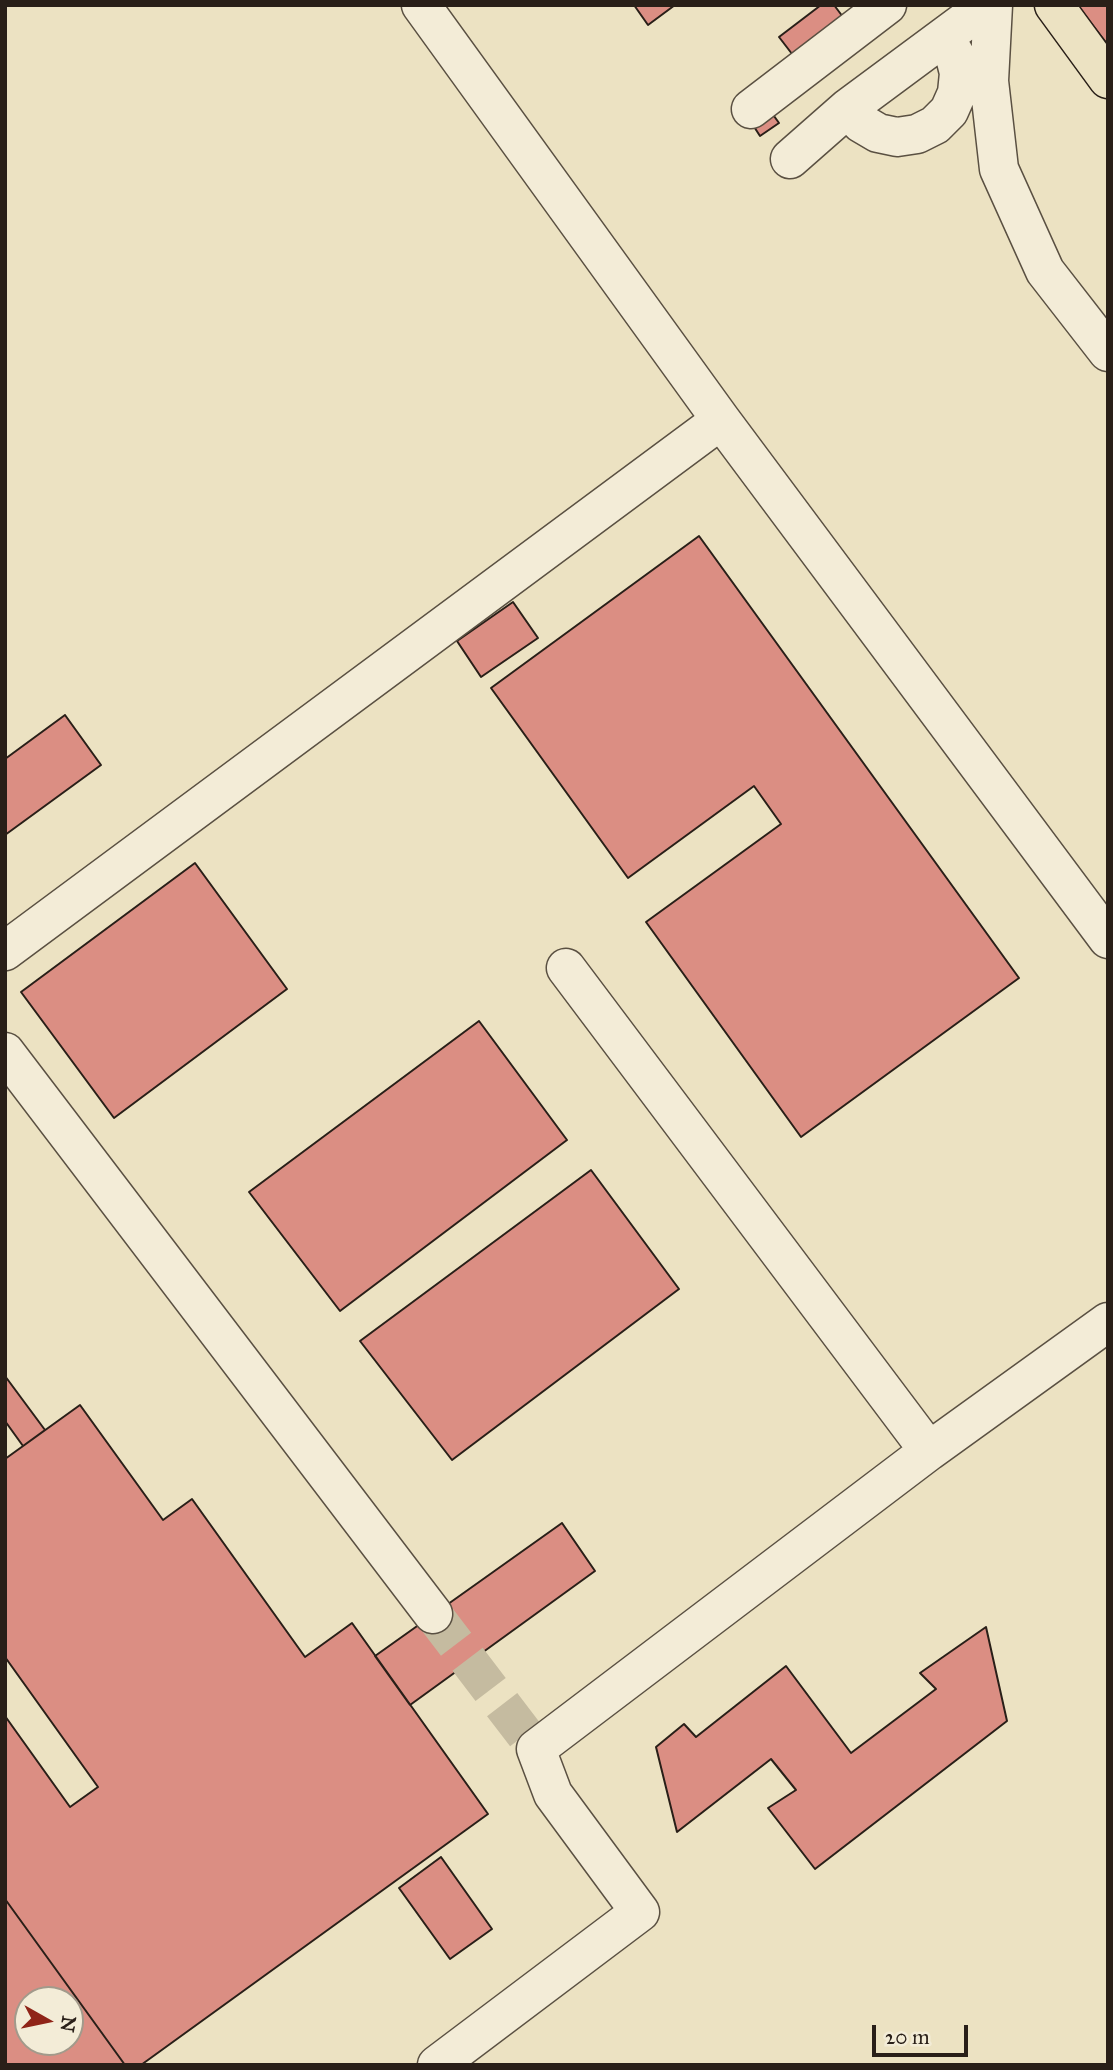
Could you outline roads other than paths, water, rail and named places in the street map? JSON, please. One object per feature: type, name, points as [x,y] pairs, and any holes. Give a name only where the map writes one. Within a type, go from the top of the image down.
[{"type":"main road","points":[[1054,5],[1108,79]]},
{"type":"street","points":[[421,5],[721,420],[1108,939]]},
{"type":"street","points":[[751,109],[887,5]]},
{"type":"street","points":[[790,159],[848,108],[987,5]]},
{"type":"street","points":[[993,5],[989,80],[999,169],[1045,271],[1108,352]]},
{"type":"street","points":[[848,108],[861,123],[878,133],[897,137],[917,135],[935,125],[949,111],[957,93],[959,73],[954,53],[944,37]]},
{"type":"street","points":[[5,951],[721,420]]},
{"type":"street","points":[[566,968],[929,1451]]},
{"type":"street","points":[[5,1052],[433,1614]]},
{"type":"street","points":[[437,2065],[640,1913],[553,1794],[536,1749],[929,1451],[1108,1322]]},
{"type":"tunnel","points":[[433,1614],[536,1749]]}]
